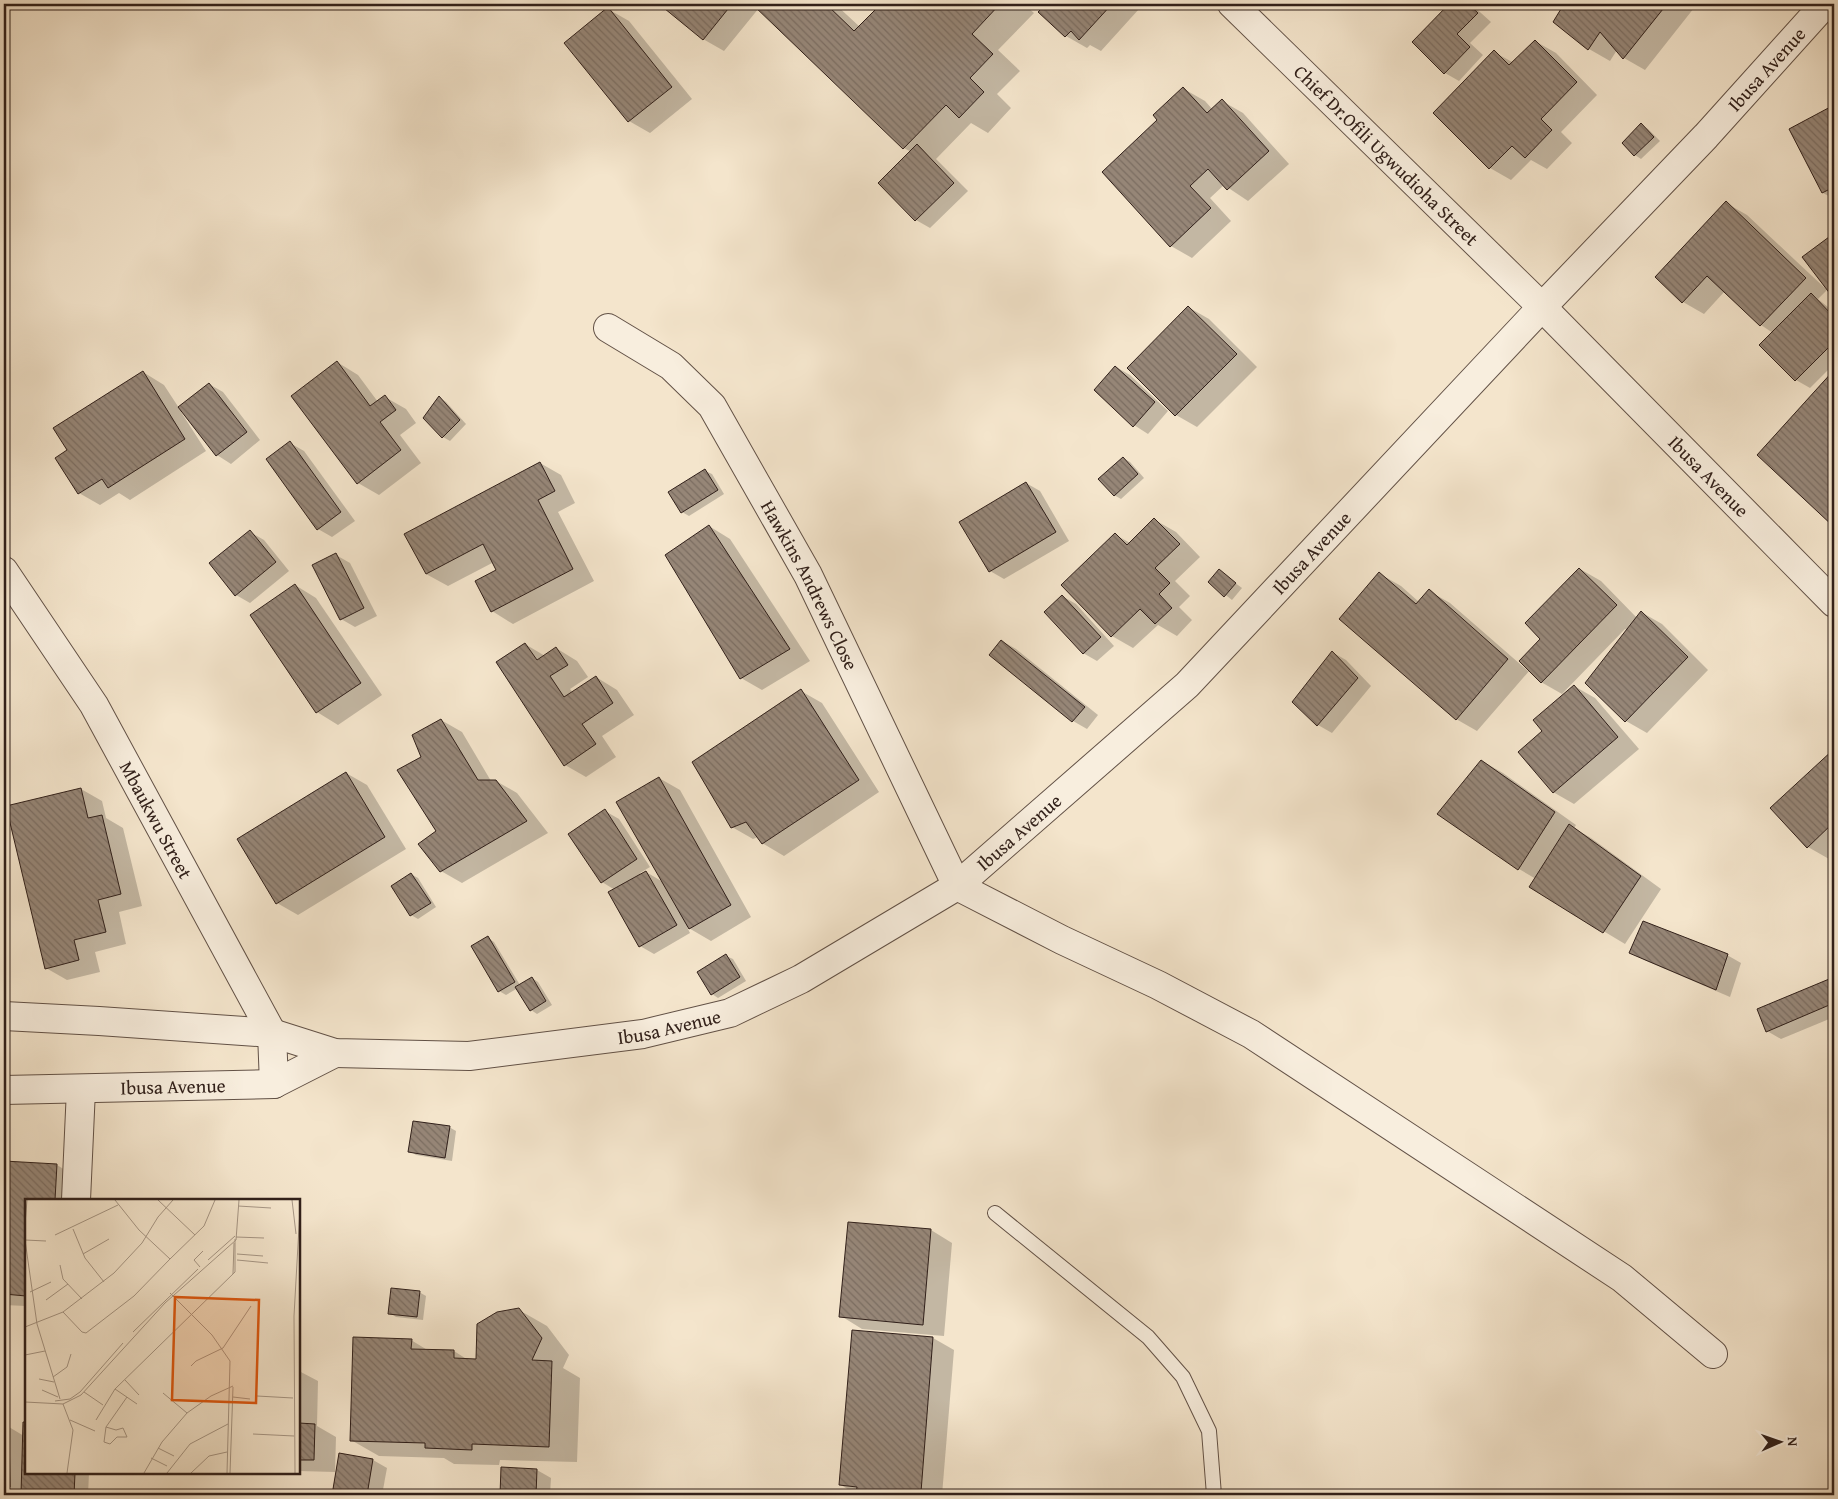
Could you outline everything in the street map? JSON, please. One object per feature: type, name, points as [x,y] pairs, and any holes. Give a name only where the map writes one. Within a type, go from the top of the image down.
[{"type":"street","name":"Chief Dr.Ofili Ugwudioha Street","points":[[1232,4],[1542,307]]},
{"type":"street","name":"Ibusa Avenue","points":[[4,1016],[272,1033],[335,1053],[469,1056],[644,1034],[730,1013],[801,979],[957,886],[1187,685],[1542,307],[1706,136],[1825,4]]},
{"type":"street","name":"Ibusa Avenue","points":[[1542,307],[1834,603]]},
{"type":"street","name":"Hawkins Andrews Close","points":[[608,328],[670,366],[712,406],[808,575],[957,886]]},
{"type":"street","name":"Mbaukwu Street","points":[[4,571],[94,705],[272,1033],[274,1084]]},
{"type":"street","points":[[957,886],[1062,940],[1158,985],[1251,1034],[1622,1278],[1713,1354]]},
{"type":"street","name":"Ibusa Avenue","points":[[4,1090],[274,1084],[335,1053]]},
{"type":"street","points":[[76,1199],[80,1089]]},
{"type":"lane","points":[[995,1213],[1148,1337],[1183,1377],[1209,1431],[1214,1495]]},
{"type":"building","points":[[659,4],[732,4],[703,40]]},
{"type":"building","points":[[752,4],[826,4],[854,31],[881,4],[1000,4],[972,34],[993,54],[970,78],[984,92],[959,118],[946,105],[903,149]]},
{"type":"building","points":[[1046,4],[1112,4],[1079,40],[1071,31],[1065,37],[1038,12]]},
{"type":"building","points":[[1449,4],[1468,4],[1478,13],[1457,34],[1470,47],[1444,74],[1412,42]]},
{"type":"building","points":[[1564,4],[1667,4],[1623,59],[1600,32],[1588,50],[1553,22]]},
{"type":"building","points":[[608,7],[672,87],[628,122],[564,43]]},
{"type":"building","points":[[1535,40],[1577,82],[1541,119],[1552,130],[1525,158],[1512,146],[1489,169],[1433,113],[1494,50],[1509,65]]},
{"type":"building","points":[[1183,87],[1207,113],[1222,99],[1269,151],[1227,190],[1208,169],[1190,186],[1211,208],[1170,247],[1102,172],[1157,120],[1153,115]]},
{"type":"building","points":[[1834,105],[1834,187],[1822,193],[1789,129]]},
{"type":"building","points":[[1641,123],[1654,137],[1634,156],[1622,143]]},
{"type":"building","points":[[917,144],[954,183],[915,221],[878,183]]},
{"type":"building","points":[[1726,201],[1806,278],[1760,326],[1707,276],[1682,303],[1655,277]]},
{"type":"building","points":[[1829,237],[1834,244],[1834,299],[1802,257]]},
{"type":"building","points":[[1811,293],[1834,317],[1834,342],[1795,381],[1759,345]]},
{"type":"building","points":[[1188,306],[1237,354],[1175,416],[1127,368]]},
{"type":"building","points":[[337,361],[370,406],[385,395],[396,410],[380,422],[401,450],[357,484],[291,396]]},
{"type":"building","points":[[1115,366],[1155,402],[1133,427],[1094,390]]},
{"type":"building","points":[[1834,370],[1834,527],[1757,455]]},
{"type":"building","points":[[143,371],[185,439],[108,488],[102,479],[78,494],[55,458],[67,450],[53,428]]},
{"type":"building","points":[[209,383],[247,432],[216,456],[178,407]]},
{"type":"building","points":[[439,396],[460,420],[442,438],[423,418]]},
{"type":"building","points":[[290,441],[341,512],[317,530],[266,459]]},
{"type":"building","points":[[1123,457],[1138,474],[1114,496],[1098,479]]},
{"type":"building","points":[[540,462],[555,491],[538,500],[573,569],[491,612],[475,581],[496,570],[483,544],[426,574],[404,534]]},
{"type":"building","points":[[705,469],[718,490],[681,513],[668,492]]},
{"type":"building","points":[[1026,482],[1056,532],[989,572],[959,522]]},
{"type":"building","points":[[1154,518],[1180,544],[1155,568],[1170,583],[1159,594],[1172,608],[1155,624],[1140,609],[1111,637],[1061,585],[1115,533],[1127,545]]},
{"type":"building","points":[[709,525],[790,649],[740,679],[665,555]]},
{"type":"building","points":[[250,530],[276,562],[235,596],[209,563]]},
{"type":"building","points":[[336,553],[364,608],[340,620],[312,565]]},
{"type":"building","points":[[1579,568],[1617,605],[1541,683],[1519,661],[1540,639],[1525,623]]},
{"type":"building","points":[[1219,569],[1236,583],[1224,597],[1208,582]]},
{"type":"building","points":[[1379,572],[1416,604],[1429,589],[1508,659],[1456,720],[1339,619]]},
{"type":"building","points":[[295,584],[361,683],[316,713],[250,615]]},
{"type":"building","points":[[1062,595],[1101,637],[1083,654],[1044,612]]},
{"type":"building","points":[[1641,611],[1688,657],[1625,722],[1585,683]]},
{"type":"building","points":[[1001,640],[1085,707],[1072,722],[989,655]]},
{"type":"building","points":[[525,643],[537,660],[556,647],[568,665],[550,676],[564,697],[596,676],[613,703],[582,724],[596,744],[564,766],[496,662]]},
{"type":"building","points":[[1332,651],[1358,678],[1317,726],[1292,702]]},
{"type":"building","points":[[1574,685],[1618,737],[1553,793],[1518,752],[1542,731],[1533,720]]},
{"type":"building","points":[[801,689],[859,780],[762,844],[746,822],[731,828],[692,762]]},
{"type":"building","points":[[441,719],[478,780],[496,780],[527,821],[440,872],[418,844],[436,831],[397,770],[421,757],[412,735]]},
{"type":"building","points":[[1834,749],[1834,822],[1807,848],[1770,808]]},
{"type":"building","points":[[1481,760],[1555,812],[1518,870],[1437,814]]},
{"type":"building","points":[[346,772],[385,837],[276,904],[237,839]]},
{"type":"building","points":[[659,777],[731,905],[689,929],[616,802]]},
{"type":"building","points":[[81,788],[88,818],[102,815],[121,894],[98,900],[106,932],[74,940],[79,960],[45,969],[6,806]]},
{"type":"building","points":[[605,809],[637,859],[601,883],[568,834]]},
{"type":"building","points":[[1569,824],[1641,876],[1603,933],[1529,887]]},
{"type":"building","points":[[646,871],[677,925],[639,947],[608,892]]},
{"type":"building","points":[[411,873],[431,903],[410,916],[391,886]]},
{"type":"building","points":[[1643,921],[1728,954],[1716,990],[1629,953]]},
{"type":"building","points":[[488,936],[515,982],[498,992],[471,946]]},
{"type":"building","points":[[726,954],[740,977],[711,995],[697,972]]},
{"type":"building","points":[[532,977],[546,1001],[530,1011],[515,987]]},
{"type":"building","points":[[1834,977],[1834,1003],[1766,1032],[1757,1009]]},
{"type":"building","points":[[413,1121],[450,1126],[445,1158],[408,1152]]},
{"type":"building","points":[[4,1161],[57,1164],[55,1199],[25,1199],[25,1296],[4,1294]]},
{"type":"building","points":[[848,1222],[931,1229],[923,1325],[839,1317]]},
{"type":"building","points":[[391,1288],[420,1291],[417,1317],[388,1314]]},
{"type":"building","points":[[519,1308],[542,1338],[532,1360],[552,1361],[549,1447],[472,1444],[472,1450],[425,1448],[425,1443],[350,1441],[353,1337],[412,1339],[411,1349],[454,1350],[454,1358],[476,1359],[477,1324],[497,1312]]},
{"type":"building","points":[[852,1330],[933,1337],[921,1492],[902,1490],[901,1495],[856,1495],[857,1487],[839,1485]]},
{"type":"building","points":[[23,1422],[25,1422],[25,1474],[75,1474],[74,1495],[21,1495]]},
{"type":"building","points":[[300,1423],[315,1424],[314,1460],[300,1460]]},
{"type":"building","points":[[4,1426],[9,1426],[10,1487],[4,1487]]},
{"type":"building","points":[[339,1453],[373,1459],[367,1495],[332,1495]]},
{"type":"building","points":[[501,1467],[537,1469],[536,1495],[500,1495]]},
{"type":"building","points":[[208,1490],[291,1493],[291,1495],[208,1495]]}]
